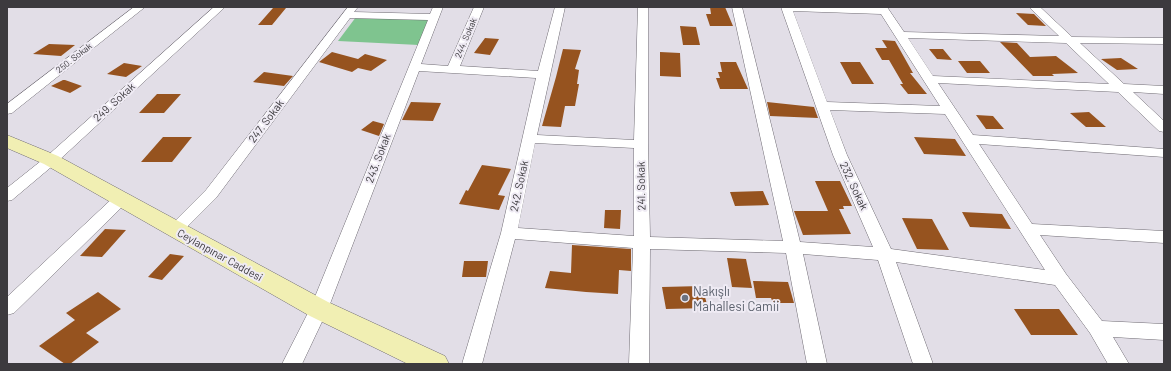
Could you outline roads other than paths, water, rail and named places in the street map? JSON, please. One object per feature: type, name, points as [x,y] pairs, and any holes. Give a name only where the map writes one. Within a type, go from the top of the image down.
[{"type":"main road","name":"Ceylanpınar Caddesi","points":[[7,141],[51,160],[174,230],[319,309],[434,364]]},
{"type":"street","name":"250. Sokak","points":[[7,110],[140,7]]},
{"type":"street","name":"249. Sokak","points":[[7,196],[51,160],[220,7]]},
{"type":"street","name":"244. Sokak","points":[[453,68],[479,7]]},
{"type":"street","name":"242. Sokak","points":[[472,364],[510,233],[543,76],[560,7]]},
{"type":"street","name":"241. Sokak","points":[[639,364],[642,243],[641,144],[643,7]]},
{"type":"street","points":[[737,7],[793,247],[817,364]]},
{"type":"street","points":[[786,7],[884,9],[1060,279],[1096,328],[1119,364]]},
{"type":"street","name":"232. Sokak","points":[[786,7],[840,155],[885,254],[923,364]]},
{"type":"street","points":[[1034,7],[1164,128]]},
{"type":"street","points":[[350,11],[436,12]]},
{"type":"street","name":"247. Sokak","points":[[174,230],[211,194],[350,11]]},
{"type":"street","name":"243. Sokak","points":[[292,364],[319,309],[436,12]]},
{"type":"street","points":[[900,35],[1164,41]]},
{"type":"street","points":[[414,67],[453,68],[543,76]]},
{"type":"street","points":[[930,79],[1164,90]]},
{"type":"street","points":[[822,106],[950,110]]},
{"type":"street","points":[[530,139],[641,144]]},
{"type":"street","points":[[968,139],[1164,154]]},
{"type":"street","points":[[7,308],[121,199]]},
{"type":"street","points":[[1027,229],[1164,238]]},
{"type":"street","points":[[510,233],[642,243],[793,247],[885,254],[1060,279]]},
{"type":"street","points":[[1096,328],[1164,332]]},
{"type":"place","name":"Nakışlı Mahallesi Camii","points":[[685,298]]}]
